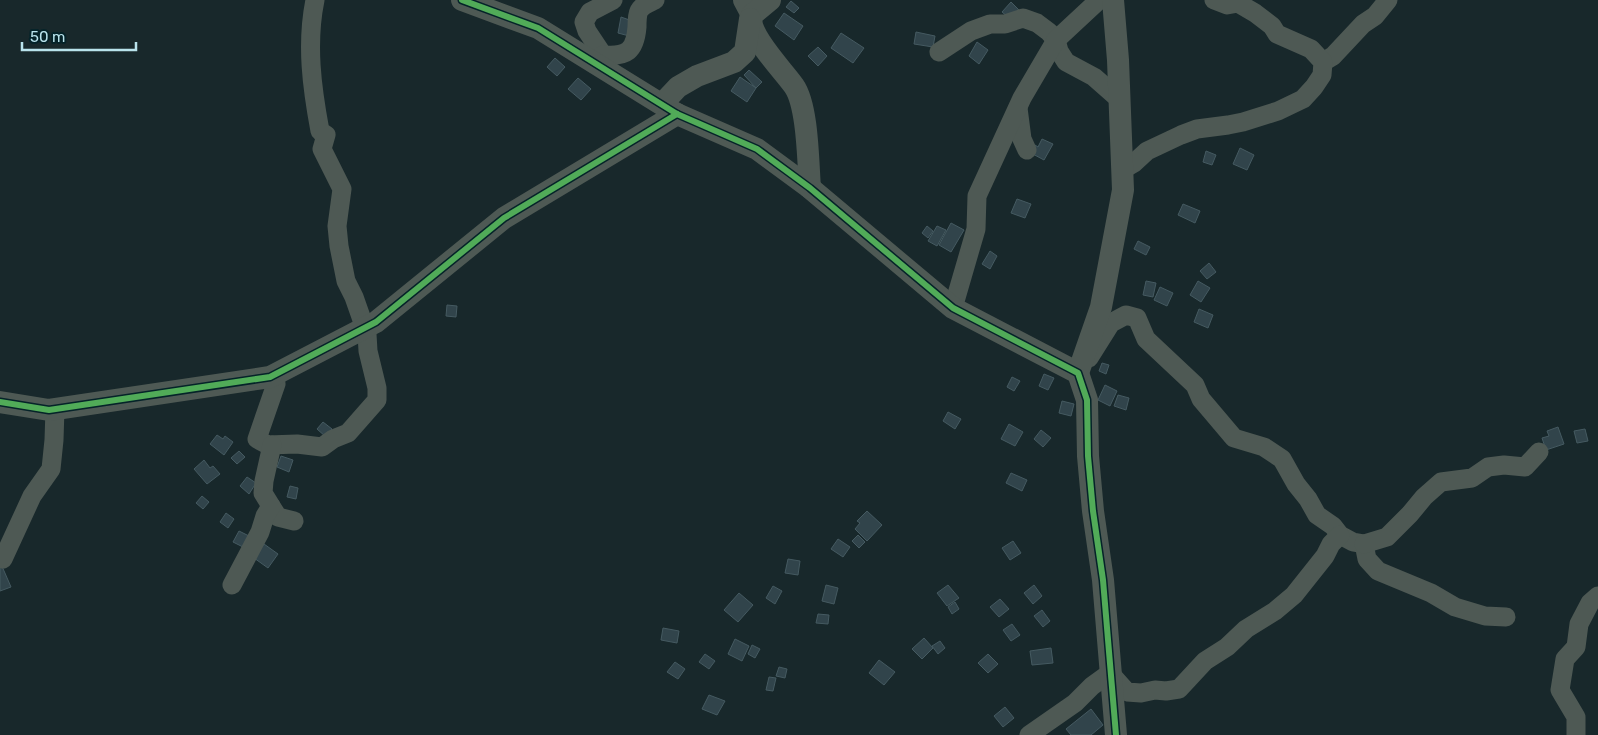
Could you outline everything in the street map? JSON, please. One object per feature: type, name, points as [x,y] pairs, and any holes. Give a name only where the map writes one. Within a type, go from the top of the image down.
[{"type":"street","points":[[270,376],[276,384],[257,439],[268,445],[297,444],[322,447],[332,439],[348,434],[377,400],[377,388],[364,328],[346,281],[339,246],[337,226],[342,189],[322,149],[326,135],[320,131],[311,73],[310,24],[314,0]]},
{"type":"street","points":[[462,0],[538,28],[598,58],[670,109],[757,150],[810,188],[953,308],[1078,373]]},
{"type":"street","points":[[598,58],[584,22],[590,12],[613,0]]},
{"type":"street","points":[[598,58],[626,54],[633,45],[636,35],[638,12],[644,5],[655,0]]},
{"type":"street","points":[[749,12],[770,0]]},
{"type":"street","points":[[953,308],[976,229],[977,196],[1018,107],[1056,40],[1099,0]]},
{"type":"street","points":[[1113,0],[1123,190],[1101,307],[1078,373],[1087,400],[1089,465],[1103,580],[1116,735]]},
{"type":"street","points":[[1122,170],[1134,163],[1147,151],[1181,135],[1197,129],[1243,122],[1278,111],[1303,99],[1322,74],[1323,62],[1311,49],[1277,34],[1272,26],[1238,3],[1227,5],[1214,0]]},
{"type":"street","points":[[1323,62],[1333,56],[1363,24],[1375,16],[1388,0]]},
{"type":"street","points":[[0,402],[50,410],[270,376],[376,322],[504,218],[670,109],[678,87],[697,76],[734,62],[745,52],[749,12]]},
{"type":"street","points":[[749,12],[752,25],[767,53],[795,87],[803,108],[810,188]]},
{"type":"street","points":[[939,52],[971,31],[990,24],[1005,24],[1023,18],[1037,23],[1049,32],[1056,40],[1059,51],[1066,62],[1094,77],[1119,99]]},
{"type":"street","points":[[1018,107],[1022,139],[1027,150]]},
{"type":"street","points":[[1078,373],[1111,322],[1126,316],[1137,318],[1146,339],[1195,384],[1201,400],[1234,438],[1264,448],[1282,459],[1317,515],[1334,526],[1340,535],[1353,542],[1364,544],[1387,537],[1424,497],[1441,482],[1472,478],[1488,467],[1504,465],[1525,467],[1539,452]]},
{"type":"street","points":[[3,560],[32,496],[51,469],[55,409]]},
{"type":"street","points":[[272,445],[263,494],[278,516],[294,522]]},
{"type":"street","points":[[232,585],[260,532],[265,516],[271,506]]},
{"type":"street","points":[[1110,673],[1127,692],[1141,693],[1155,690],[1179,689],[1205,661],[1294,595],[1325,556],[1331,544],[1340,535]]},
{"type":"street","points":[[1364,544],[1367,559],[1378,571],[1424,590],[1455,607],[1485,616],[1506,617]]},
{"type":"street","points":[[1576,735],[1576,717],[1560,690],[1565,659],[1576,648],[1579,624],[1590,603],[1598,596]]},
{"type":"street","points":[[1029,735],[1075,703],[1092,686],[1110,673]]},
{"type":"building","points":[[791,1],[799,8],[794,13],[786,7]]},
{"type":"building","points":[[1011,2],[1020,11],[1013,21],[1002,12]]},
{"type":"building","points":[[784,13],[803,26],[794,40],[775,26]]},
{"type":"building","points":[[621,17],[635,22],[633,37],[618,33]]},
{"type":"building","points":[[916,32],[935,36],[933,47],[914,44]]},
{"type":"building","points":[[841,33],[864,48],[853,63],[831,48]]},
{"type":"building","points":[[977,42],[988,50],[979,64],[969,56]]},
{"type":"building","points":[[818,47],[827,56],[818,66],[808,56]]},
{"type":"building","points":[[555,58],[565,67],[557,76],[547,67]]},
{"type":"building","points":[[749,70],[762,82],[756,88],[744,75]]},
{"type":"building","points":[[740,77],[756,88],[747,102],[731,91]]},
{"type":"building","points":[[578,78],[591,89],[581,100],[568,89]]},
{"type":"building","points":[[1042,139],[1053,144],[1044,160],[1031,153],[1035,145],[1038,147]]},
{"type":"building","points":[[1240,148],[1254,155],[1247,170],[1233,164]]},
{"type":"building","points":[[1206,151],[1216,155],[1212,165],[1203,162]]},
{"type":"building","points":[[1017,199],[1031,204],[1025,218],[1011,213]]},
{"type":"building","points":[[1183,204],[1200,211],[1195,223],[1178,215]]},
{"type":"building","points":[[951,223],[964,230],[951,252],[939,245]]},
{"type":"building","points":[[927,226],[933,231],[928,238],[922,233]]},
{"type":"building","points":[[937,226],[946,230],[937,246],[928,241]]},
{"type":"building","points":[[1138,241],[1150,247],[1146,255],[1134,249]]},
{"type":"building","points":[[990,251],[997,256],[990,269],[982,264]]},
{"type":"building","points":[[1209,263],[1216,272],[1207,279],[1200,271]]},
{"type":"building","points":[[1146,281],[1156,283],[1153,297],[1143,295]]},
{"type":"building","points":[[1198,281],[1210,288],[1201,302],[1190,295]]},
{"type":"building","points":[[1160,287],[1173,293],[1167,306],[1154,300]]},
{"type":"building","points":[[447,305],[457,306],[456,317],[446,316]]},
{"type":"building","points":[[1199,309],[1213,315],[1208,328],[1194,322]]},
{"type":"building","points":[[1102,363],[1109,365],[1106,374],[1099,371]]},
{"type":"building","points":[[1044,374],[1054,378],[1048,390],[1039,386]]},
{"type":"building","points":[[1012,377],[1020,381],[1014,391],[1007,387]]},
{"type":"building","points":[[1105,385],[1117,391],[1110,406],[1098,400]]},
{"type":"building","points":[[1118,395],[1129,398],[1126,410],[1114,406]]},
{"type":"building","points":[[1062,401],[1074,404],[1071,416],[1059,413]]},
{"type":"building","points":[[948,412],[961,419],[955,429],[943,421]]},
{"type":"building","points":[[323,422],[332,429],[326,437],[317,429]]},
{"type":"building","points":[[1009,424],[1023,432],[1015,446],[1001,439]]},
{"type":"building","points":[[1558,427],[1564,444],[1546,450],[1542,438],[1549,436],[1547,431]]},
{"type":"building","points":[[1585,429],[1588,441],[1577,443],[1574,431]]},
{"type":"building","points":[[1041,430],[1051,438],[1043,447],[1034,439]]},
{"type":"building","points":[[217,435],[223,439],[225,436],[233,442],[224,455],[210,444]]},
{"type":"building","points":[[239,451],[245,457],[237,464],[231,458]]},
{"type":"building","points":[[281,456],[293,460],[289,472],[277,467]]},
{"type":"building","points":[[204,460],[210,468],[213,466],[220,474],[207,484],[194,469]]},
{"type":"building","points":[[1011,473],[1027,480],[1022,491],[1006,483]]},
{"type":"building","points":[[247,477],[256,483],[249,494],[240,486]]},
{"type":"building","points":[[290,486],[298,488],[296,499],[287,497]]},
{"type":"building","points":[[202,496],[209,502],[203,509],[196,503]]},
{"type":"building","points":[[867,511],[882,525],[867,541],[855,529],[860,523],[857,521]]},
{"type":"building","points":[[226,513],[234,519],[228,528],[220,522]]},
{"type":"building","points":[[239,531],[251,537],[245,548],[233,542]]},
{"type":"building","points":[[858,535],[865,542],[859,548],[852,541]]},
{"type":"building","points":[[838,539],[850,547],[843,557],[831,549]]},
{"type":"building","points":[[1013,541],[1021,553],[1010,560],[1002,548]]},
{"type":"building","points":[[264,544],[278,554],[268,568],[254,558]]},
{"type":"building","points":[[788,559],[800,561],[798,575],[785,573]]},
{"type":"building","points":[[0,565],[11,587],[0,591]]},
{"type":"building","points":[[826,585],[838,588],[834,604],[822,601]]},
{"type":"building","points":[[948,585],[959,598],[947,606],[937,593]]},
{"type":"building","points":[[1034,585],[1042,596],[1033,604],[1024,593]]},
{"type":"building","points":[[773,586],[782,591],[775,604],[766,598]]},
{"type":"building","points":[[739,593],[753,605],[738,622],[724,610]]},
{"type":"building","points":[[1000,599],[1009,609],[999,617],[990,607]]},
{"type":"building","points":[[955,602],[959,609],[952,614],[948,607]]},
{"type":"building","points":[[1042,610],[1050,621],[1043,627],[1034,616]]},
{"type":"building","points":[[818,614],[829,615],[828,624],[816,623]]},
{"type":"building","points":[[1012,624],[1020,635],[1011,641],[1003,630]]},
{"type":"building","points":[[663,628],[679,631],[677,643],[661,640]]},
{"type":"building","points":[[924,638],[933,648],[922,659],[912,649]]},
{"type":"building","points":[[735,639],[749,646],[742,661],[728,654]]},
{"type":"building","points":[[940,641],[945,648],[938,654],[932,646]]},
{"type":"building","points":[[752,645],[760,649],[755,658],[748,654]]},
{"type":"building","points":[[1051,648],[1053,663],[1032,665],[1030,651]]},
{"type":"building","points":[[705,654],[715,661],[709,669],[699,662]]},
{"type":"building","points":[[988,654],[998,664],[988,673],[978,663]]},
{"type":"building","points":[[879,660],[895,672],[884,685],[869,673]]},
{"type":"building","points":[[675,662],[685,669],[678,679],[667,672]]},
{"type":"building","points":[[779,667],[787,669],[785,678],[776,676]]},
{"type":"building","points":[[769,677],[776,678],[773,691],[766,690]]},
{"type":"building","points":[[709,695],[725,701],[717,715],[702,709]]},
{"type":"building","points":[[1005,707],[1014,718],[1003,727],[994,716]]},
{"type":"building","points":[[1091,709],[1103,725],[1091,735],[1071,735],[1066,729]]},
{"type":"cycle path","points":[[462,0],[538,28],[677,114],[757,149],[810,188],[953,308],[1078,373],[1087,400],[1088,456],[1093,511],[1103,580],[1116,735]]},
{"type":"cycle path","points":[[0,402],[49,410],[270,377],[376,322],[504,218],[677,114]]}]
